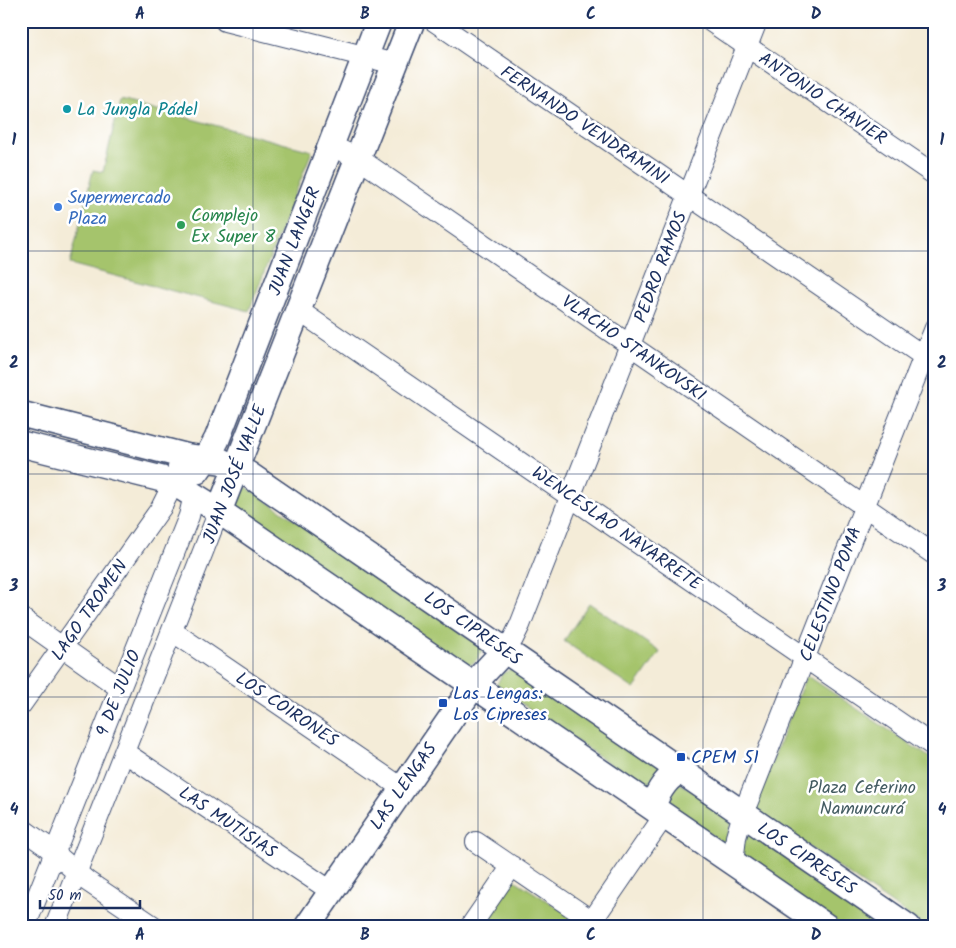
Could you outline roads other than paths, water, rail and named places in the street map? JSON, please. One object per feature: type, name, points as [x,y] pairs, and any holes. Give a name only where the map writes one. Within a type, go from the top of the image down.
[{"type":"main road","name":"JUAN LANGER","points":[[194,457],[217,438],[379,21]]},
{"type":"main road","name":"JUAN JOSÉ VALLE","points":[[219,511],[412,21]]},
{"type":"main road","name":"LOS CIPRESES","points":[[21,414],[194,457],[221,461],[254,478],[908,927]]},
{"type":"main road","points":[[21,444],[155,478],[184,490],[219,511],[827,927]]},
{"type":"main road","name":"9 DE JULIO","points":[[184,490],[199,467],[194,457]]},
{"type":"main road","name":"LAS LENGAS","points":[[307,927],[474,685],[504,650]]},
{"type":"main road","points":[[661,813],[654,804],[657,797],[672,775],[676,772],[683,772]]},
{"type":"street","points":[[225,21],[395,64]]},
{"type":"street","name":"FERNANDO VENDRAMINI","points":[[434,21],[929,360]]},
{"type":"street","name":"ANTONIO CHAVIER","points":[[710,21],[935,175]]},
{"type":"street","name":"PEDRO RAMOS","points":[[504,650],[518,630],[757,21]]},
{"type":"street","name":"VLACHO STANKOVSKI","points":[[331,146],[358,158],[935,555]]},
{"type":"street","name":"WENCESLAO NAVARRETE","points":[[298,310],[935,747]]},
{"type":"street","name":"CELESTINO POMA","points":[[733,863],[736,837],[743,814],[864,507],[929,360],[935,328]]},
{"type":"street","name":"LAGO TROMEN","points":[[21,705],[166,500],[184,490]]},
{"type":"street","name":"9 DE JULIO","points":[[25,927],[65,863],[120,688],[190,513],[184,490]]},
{"type":"street","name":"JUAN JOSÉ VALLE","points":[[56,927],[65,863],[124,752],[219,511]]},
{"type":"street","points":[[156,516],[161,512],[165,512],[177,518],[182,525],[182,533]]},
{"type":"street","points":[[21,618],[120,688]]},
{"type":"street","name":"LOS COIRONES","points":[[172,631],[402,788]]},
{"type":"street","name":"LAS MUTISIAS","points":[[124,752],[331,892]]},
{"type":"street","points":[[476,842],[597,924],[661,813]]},
{"type":"street","points":[[21,828],[65,863],[155,927]]},
{"type":"street","points":[[470,927],[512,866]]},
{"type":"place","name":"La Jungla Pádel","points":[[67,109]]},
{"type":"place","name":"Supermercado Plaza","points":[[58,207]]},
{"type":"place","name":"Complejo Ex Super 8","points":[[181,225]]},
{"type":"place","name":"Las Lengas: Los Cipreses","points":[[443,703]]},
{"type":"place","name":"CPEM 51","points":[[681,757]]},
{"type":"park label","name":"Plaza Ceferino Namuncurá","points":[[862,798]]}]
